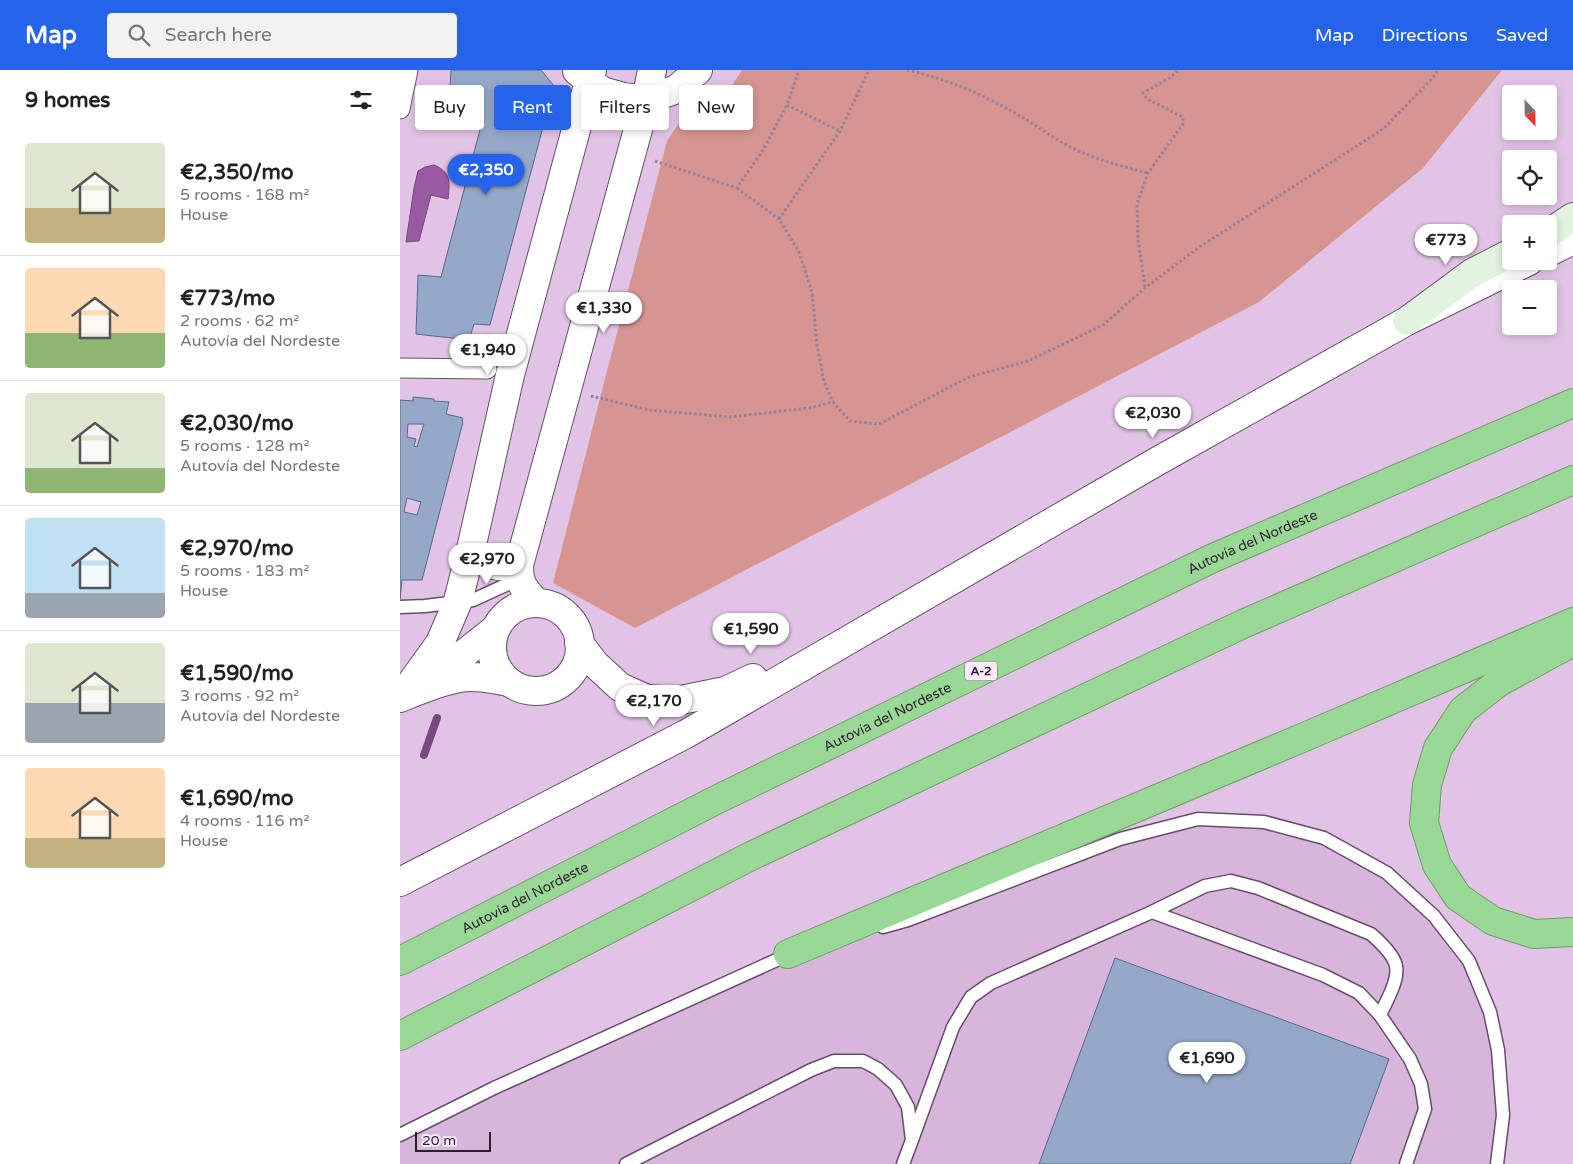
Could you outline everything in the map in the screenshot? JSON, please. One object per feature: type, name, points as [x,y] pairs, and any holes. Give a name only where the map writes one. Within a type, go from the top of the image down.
[{"type":"highway","name":"Autovía del Nordeste","points":[[400,961],[718,799],[1213,558],[1573,403]]},
{"type":"highway","points":[[400,1036],[749,857],[1244,624],[1573,480]]},
{"type":"highway","points":[[788,954],[1573,622]]},
{"type":"highway","points":[[1573,642],[1499,682],[1463,710],[1438,748],[1426,785],[1424,823],[1437,865],[1458,897],[1493,921],[1534,934],[1573,932]]},
{"type":"main road","points":[[1557,228],[1573,217]]},
{"type":"main road","points":[[1407,322],[1472,273],[1502,258]]},
{"type":"street","points":[[400,110],[408,70]]},
{"type":"street","points":[[649,85],[652,70]]},
{"type":"street","points":[[669,93],[677,90],[698,70]]},
{"type":"street","points":[[586,74],[596,85]]},
{"type":"street","points":[[404,691],[440,643],[458,601],[510,376],[586,74]]},
{"type":"street","points":[[536,603],[526,590],[519,572],[638,130]]},
{"type":"street","points":[[1557,248],[1573,240]]},
{"type":"street","points":[[400,882],[686,734],[1156,462],[1407,322],[1512,270]]},
{"type":"street","points":[[400,368],[487,369]]},
{"type":"street","points":[[471,549],[489,564],[507,567],[519,572]]},
{"type":"street","points":[[579,643],[595,664],[620,687],[647,698],[676,700],[725,691],[921,597]]},
{"type":"street","points":[[536,603],[552,606],[566,614],[576,628],[579,643],[578,658],[572,671],[563,681],[550,688],[536,691],[522,688],[509,682],[486,678],[461,678],[404,691],[465,653],[494,630],[504,616],[519,606],[536,603]]},
{"type":"street","points":[[494,630],[492,644],[493,659],[499,672],[509,682]]},
{"type":"lane","points":[[400,606],[425,606],[473,600],[519,572]]},
{"type":"lane","points":[[400,1134],[503,1084],[788,954],[908,920],[1120,839],[1198,819],[1264,822],[1324,838],[1386,874],[1434,916],[1469,961],[1490,1012],[1498,1050],[1503,1115],[1497,1164]]},
{"type":"lane","points":[[903,1164],[953,1027],[970,997],[991,983],[1152,912],[1205,886],[1231,881],[1258,888],[1371,934],[1386,947],[1396,965],[1394,982],[1380,1015]]},
{"type":"lane","points":[[1152,912],[1323,975],[1359,993],[1380,1015],[1410,1059],[1421,1084],[1425,1109],[1406,1164]]},
{"type":"lane","points":[[626,1164],[811,1070],[834,1061],[863,1061],[878,1069],[896,1085],[908,1107],[912,1140]]},
{"type":"path","points":[[737,188],[763,150],[786,105],[799,70]]},
{"type":"path","points":[[779,219],[840,131],[869,70]]},
{"type":"path","points":[[907,70],[933,76],[975,91],[1078,150],[1115,164],[1148,173]]},
{"type":"path","points":[[1145,288],[1138,239],[1137,204],[1148,173],[1184,124],[1183,117],[1147,99],[1143,94],[1168,80],[1179,70]]},
{"type":"path","points":[[654,161],[737,188],[779,219],[799,252],[812,292],[817,345],[824,382],[833,402],[850,421],[879,424],[969,377],[1028,361],[1103,326],[1145,288],[1198,248],[1384,129],[1430,81],[1438,70]]},
{"type":"path","points":[[786,105],[840,131]]},
{"type":"path","points":[[600,398],[649,410],[730,417],[809,408],[833,402]]},
{"type":"shaded area","points":[[742,70],[1502,70],[1423,168],[1259,302],[635,628],[553,583],[667,141],[679,123],[679,130],[753,130],[753,85],[732,85]]},
{"type":"shaded area","points":[[434,165],[444,171],[448,178],[448,199],[431,195],[419,241],[406,242],[418,171]]},
{"type":"shaded area","points":[[1198,819],[1264,822],[1324,838],[1387,873],[1469,961],[1498,1050],[1497,1164],[400,1164],[400,1135],[788,954],[1120,839]]},
{"type":"building","points":[[451,70],[541,70],[553,85],[494,85],[494,130],[542,130],[490,325],[474,324],[469,340],[416,334],[418,275],[441,277],[480,130],[484,130],[484,85],[450,85]]},
{"type":"building","points":[[413,397],[449,402],[446,414],[463,418],[463,422],[422,580],[402,580],[400,599],[400,400],[413,401]],"holes":[[[408,424],[424,424],[417,447],[414,446],[416,439],[407,437]],[[407,498],[421,502],[417,515],[404,512]]]},
{"type":"building","points":[[1115,958],[1389,1059],[1350,1164],[1039,1164]]},
{"type":"waterway","points":[[424,755],[437,718]]}]
